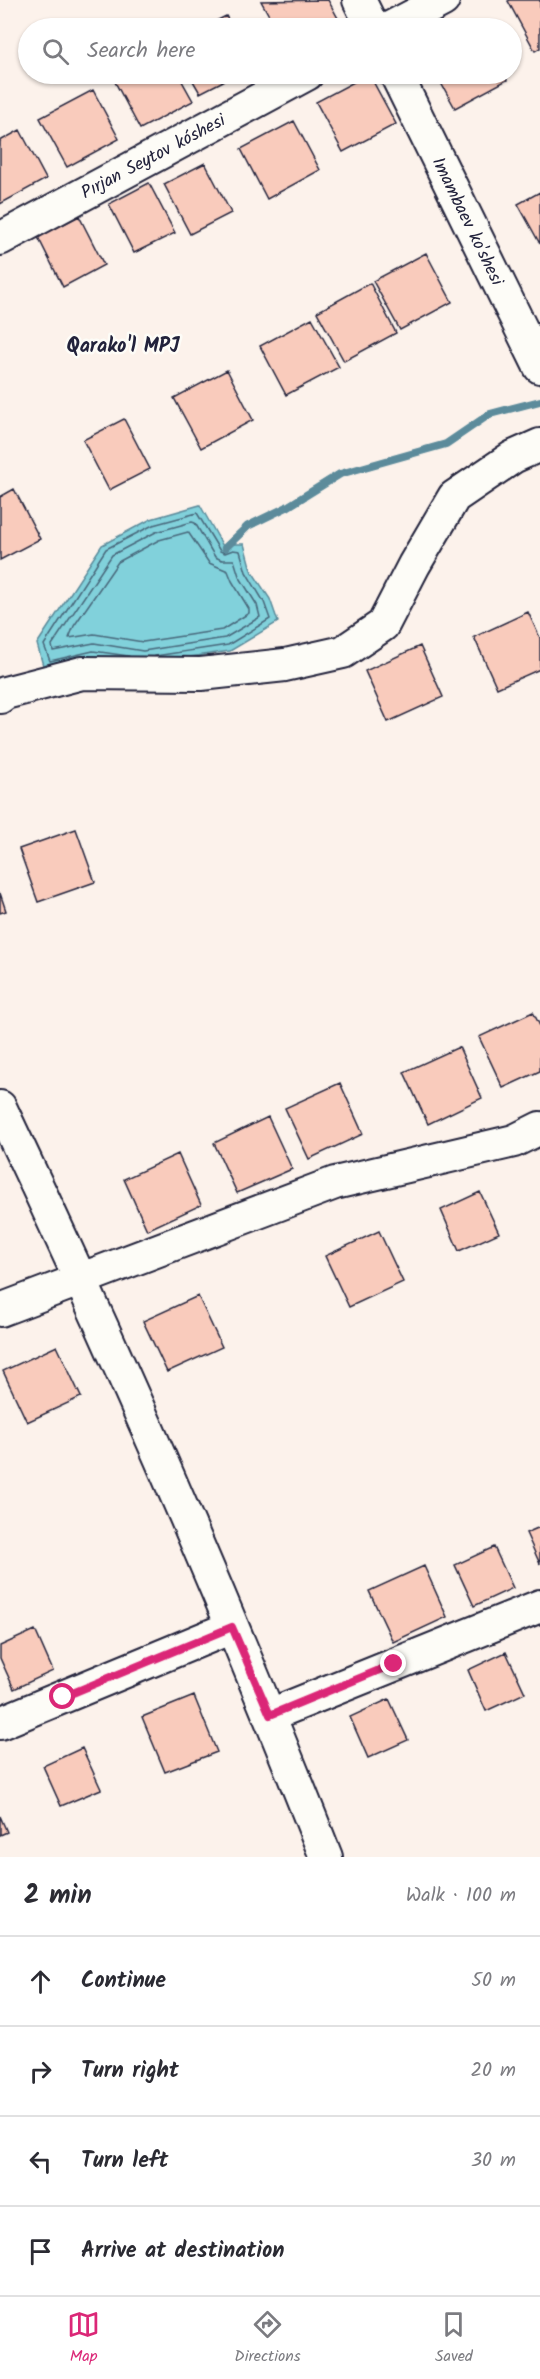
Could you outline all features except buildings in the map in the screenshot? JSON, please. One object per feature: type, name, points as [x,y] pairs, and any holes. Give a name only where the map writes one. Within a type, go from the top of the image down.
[{"type":"street","points":[[358,0],[368,18]]},
{"type":"street","points":[[409,18],[443,0]]},
{"type":"street","name":"Pırjan Seytov kóshesi","points":[[0,239],[288,84]]},
{"type":"street","name":"Imambaev ko'shesi","points":[[401,84],[529,319],[540,367]]},
{"type":"street","points":[[0,697],[5,693],[82,673],[201,674],[285,665],[343,652],[382,625],[454,497],[513,457],[540,446]]},
{"type":"street","points":[[0,1107],[82,1279],[270,1715],[326,1857]]},
{"type":"street","points":[[0,1310],[335,1183],[514,1141],[540,1128]]},
{"type":"street","points":[[270,1715],[540,1606]]},
{"type":"street","points":[[0,1723],[232,1627]]},
{"type":"water","points":[[200,505],[224,548],[230,544],[244,544],[251,570],[270,599],[278,622],[230,651],[142,664],[94,657],[44,669],[37,644],[102,545],[151,519]]},
{"type":"waterway","points":[[225,548],[248,526],[287,507],[340,474],[446,444],[490,414],[540,401]]},
{"type":"district","name":"Qarako'l MPJ","points":[[123,345]]},
{"type":"route","points":[[63,1697],[232,1627],[270,1715],[394,1664]]}]
